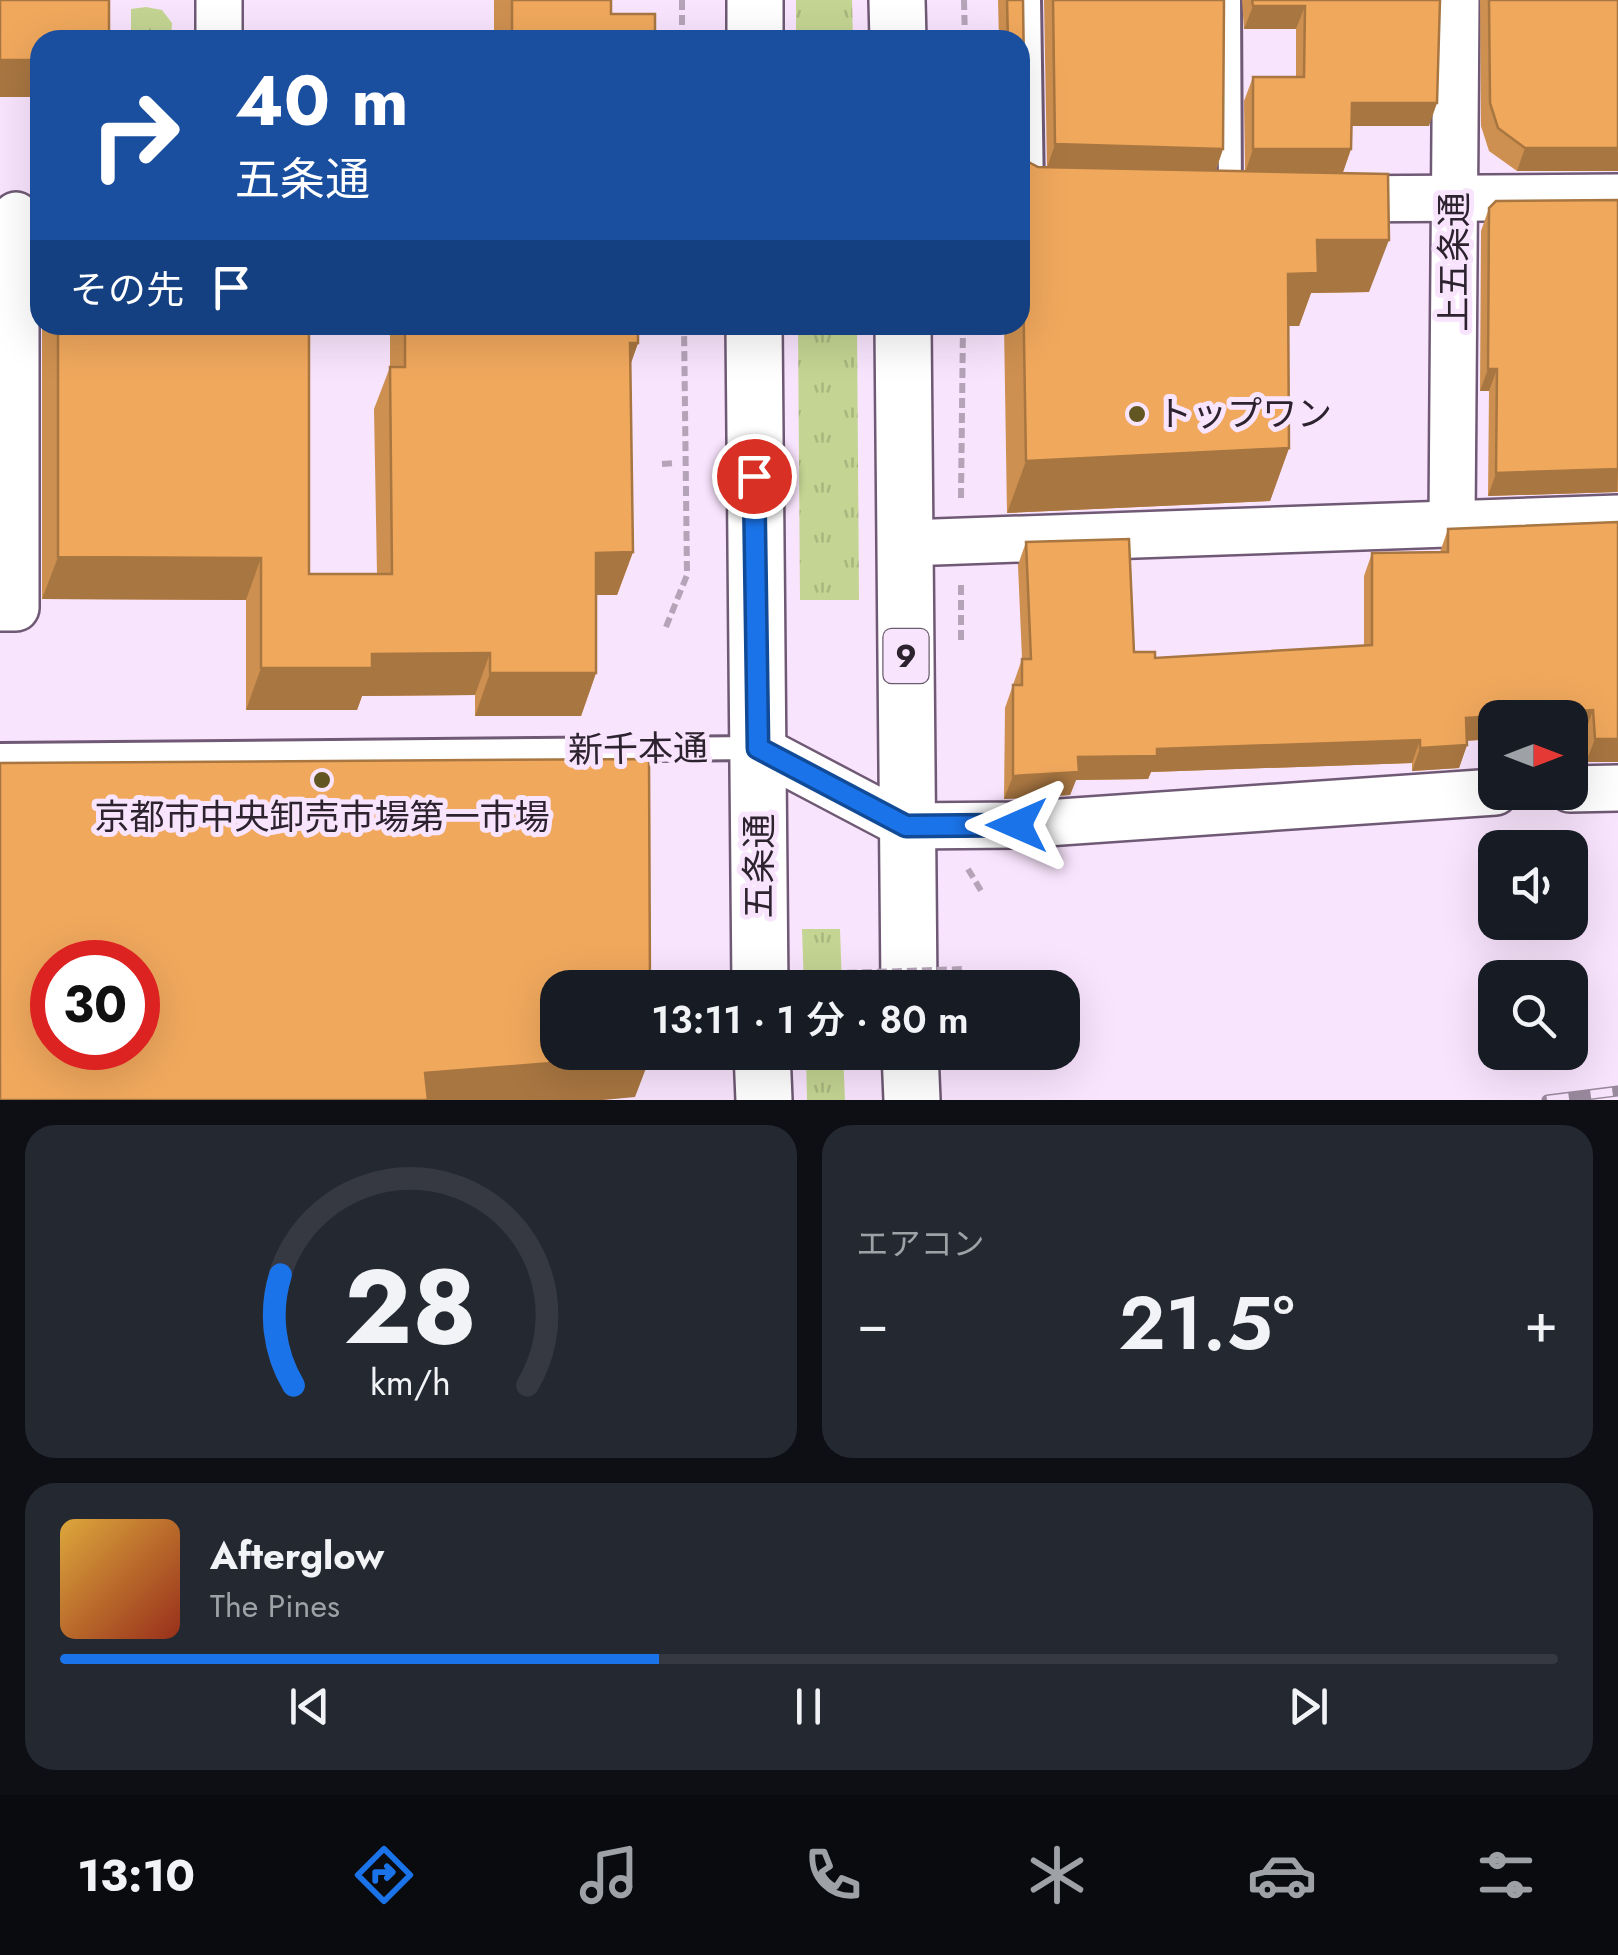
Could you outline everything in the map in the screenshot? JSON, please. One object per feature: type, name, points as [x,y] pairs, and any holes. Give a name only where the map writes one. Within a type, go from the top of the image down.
[{"type":"highway","points":[[754,30],[755,0]]},
{"type":"highway","points":[[897,0],[898,30]]},
{"type":"highway","name":"五条通","points":[[754,335],[760,970]]},
{"type":"highway","name":"9","points":[[903,335],[908,970]]},
{"type":"highway","points":[[763,1070],[764,1100]]},
{"type":"highway","points":[[911,1070],[912,1100]]},
{"type":"street","points":[[219,30],[220,0]]},
{"type":"street","name":"上五条通","points":[[1452,524],[1456,0]]},
{"type":"street","points":[[1244,198],[1618,197]]},
{"type":"street","points":[[8,608],[19,215]]},
{"type":"street","points":[[907,543],[1618,518]]},
{"type":"street","name":"新千本通","points":[[758,748],[906,826],[1017,825],[1478,793]]},
{"type":"street","points":[[1588,789],[1618,788]]},
{"type":"lane","points":[[1029,0],[1041,193]]},
{"type":"lane","points":[[1229,0],[1244,198]]},
{"type":"lane","name":"新千本通","points":[[0,755],[758,748]]},
{"type":"path","points":[[682,0],[682,30]]},
{"type":"path","points":[[964,0],[964,30]]},
{"type":"path","points":[[666,627],[687,575],[684,335]]},
{"type":"path","points":[[961,661],[963,335]]},
{"type":"path","points":[[662,464],[676,463]]},
{"type":"path","points":[[960,826],[963,859],[982,894]]},
{"type":"path","points":[[933,970],[965,970]]},
{"type":"green space","points":[[796,0],[852,0],[853,30],[796,30]]},
{"type":"green space","points":[[131,9],[162,10],[172,23],[172,30],[131,30]]},
{"type":"green space","points":[[798,335],[857,335],[859,600],[800,600]]},
{"type":"green space","points":[[802,929],[840,929],[841,970],[803,970]]},
{"type":"green space","points":[[806,1070],[844,1070],[845,1100],[807,1100]]},
{"type":"building","points":[[0,0],[109,0],[109,30],[30,30],[30,60],[0,60]]},
{"type":"building","points":[[512,0],[611,0],[611,14],[655,14],[655,30],[512,30]]},
{"type":"building","points":[[1007,0],[1023,0],[1023,30],[1008,30]]},
{"type":"building","points":[[1053,0],[1224,0],[1223,149],[1055,144]]},
{"type":"building","points":[[1252,0],[1440,0],[1437,103],[1352,103],[1351,149],[1253,149],[1253,77],[1304,77],[1305,6],[1253,6]]},
{"type":"building","points":[[1489,0],[1618,0],[1618,148],[1525,148],[1498,128],[1490,103]]},
{"type":"building","name":"トップワン","points":[[1030,163],[1038,167],[1388,174],[1389,240],[1317,240],[1318,273],[1288,274],[1289,448],[1026,461],[1024,335],[1030,335]]},
{"type":"building","points":[[1618,200],[1618,469],[1496,473],[1497,369],[1488,369],[1489,208],[1496,201]]},
{"type":"building","points":[[58,335],[309,335],[309,574],[392,574],[390,367],[405,367],[405,335],[638,335],[638,343],[630,343],[633,552],[596,553],[596,673],[490,673],[490,653],[372,654],[372,668],[261,668],[261,558],[58,557]]},
{"type":"building","points":[[1618,522],[1618,739],[1595,739],[1593,710],[1588,710],[1588,700],[1478,700],[1478,717],[1466,718],[1467,745],[1420,748],[1420,740],[1157,749],[1157,756],[1078,757],[1079,772],[1013,776],[1013,685],[1022,685],[1022,659],[1031,659],[1026,542],[1129,539],[1134,652],[1155,652],[1155,658],[1372,645],[1372,553],[1448,552],[1448,529]]},
{"type":"building","points":[[649,759],[650,970],[540,970],[540,1064],[425,1073],[428,1100],[0,1100],[0,763]]},
{"type":"railway","points":[[1547,1100],[1618,1091]]},
{"type":"place","name":"トップワン","points":[[1137,414]]},
{"type":"place","name":"京都市中央卸売市場第一市場","points":[[322,780]]},
{"type":"route","points":[[754,476],[758,748],[906,826],[1017,825]]}]
